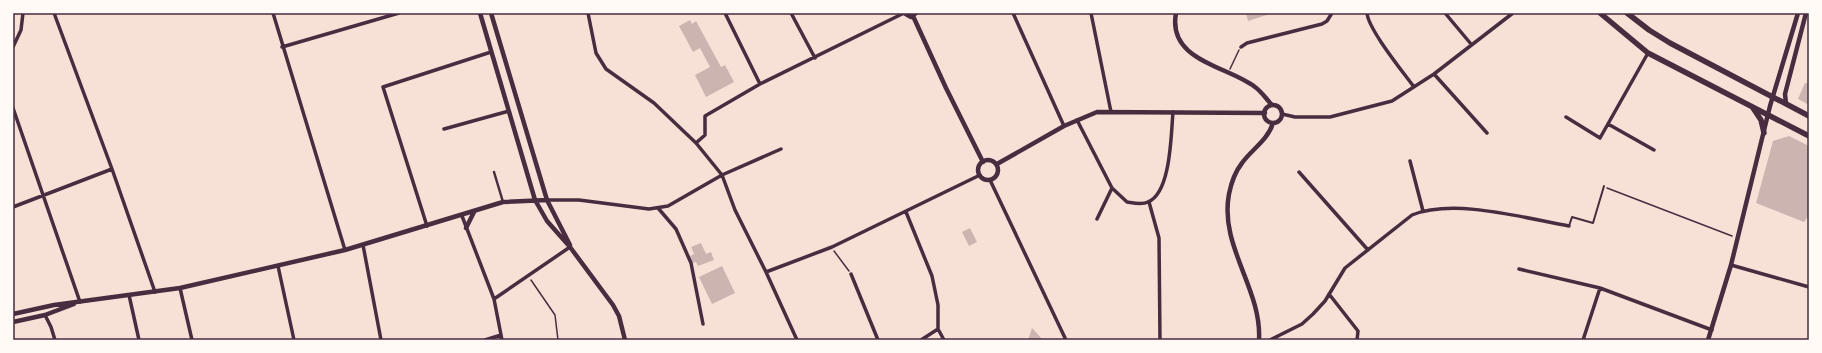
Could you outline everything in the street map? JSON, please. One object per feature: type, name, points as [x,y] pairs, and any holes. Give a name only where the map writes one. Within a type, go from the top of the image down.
[{"type":"main road","points":[[1600,13],[1648,52],[1809,136]]},
{"type":"main road","points":[[1627,13],[1648,30],[1670,43],[1809,116]]},
{"type":"main road","points":[[1748,103],[1759,116],[1764,133]]},
{"type":"street","points":[[13,47],[21,30],[23,13]]},
{"type":"street","points":[[54,13],[112,169],[155,292]]},
{"type":"street","points":[[272,13],[345,250]]},
{"type":"street","points":[[282,47],[391,14],[399,13]]},
{"type":"street","points":[[480,13],[536,200],[547,221],[570,246],[614,305],[619,316],[625,340]]},
{"type":"street","points":[[491,13],[547,200],[570,246]]},
{"type":"street","points":[[588,13],[596,53],[606,69],[654,103],[696,143],[722,176],[735,210],[766,272],[797,340]]},
{"type":"street","points":[[725,13],[760,84]]},
{"type":"street","points":[[791,13],[815,58]]},
{"type":"street","points":[[696,143],[705,135],[705,116],[760,84],[904,13],[909,17],[914,15],[946,88],[982,162]]},
{"type":"street","points":[[1013,13],[1064,126]]},
{"type":"street","points":[[1091,13],[1111,112]]},
{"type":"street","points":[[1176,13],[1176,28],[1179,38],[1184,45],[1202,60],[1255,87],[1272,106],[1280,108],[1282,114],[1280,119],[1273,123]]},
{"type":"street","points":[[1241,47],[1247,43],[1322,24],[1327,21],[1332,13]]},
{"type":"street","points":[[1367,13],[1367,18],[1374,30],[1414,87]]},
{"type":"street","points":[[1445,13],[1471,44]]},
{"type":"street","points":[[1282,114],[1296,117],[1330,117],[1392,101],[1434,74],[1512,13]]},
{"type":"street","points":[[1708,340],[1731,265],[1768,114],[1798,13]]},
{"type":"street","points":[[1786,104],[1785,94],[1806,13]]},
{"type":"street","points":[[427,226],[383,87],[491,52]]},
{"type":"street","points":[[1566,117],[1600,138],[1648,52]]},
{"type":"street","points":[[1434,74],[1487,133]]},
{"type":"street","points":[[1272,106],[1267,108],[1265,113],[1266,119],[1273,123]]},
{"type":"street","points":[[13,108],[80,302]]},
{"type":"street","points":[[444,129],[509,111]]},
{"type":"street","points":[[997,164],[1064,126],[1097,112],[1265,113]]},
{"type":"street","points":[[1077,120],[1112,188],[1127,202],[1141,204],[1150,202],[1160,192],[1169,161],[1173,112]]},
{"type":"street","points":[[1259,340],[1254,304],[1230,236],[1227,222],[1227,209],[1229,193],[1235,175],[1242,163],[1264,140],[1272,129],[1273,123]]},
{"type":"street","points":[[1608,124],[1654,150]]},
{"type":"street","points":[[13,314],[48,306],[180,288],[278,266],[363,245],[504,202],[579,200],[649,209],[668,206],[722,176],[781,149]]},
{"type":"street","points":[[990,160],[997,164],[998,174],[990,180],[984,179],[980,175],[978,170],[982,162],[990,160]]},
{"type":"street","points":[[1410,162],[1422,211]]},
{"type":"street","points":[[13,206],[112,169]]},
{"type":"street","points":[[494,172],[504,202]]},
{"type":"street","points":[[1299,172],[1368,250]]},
{"type":"street","points":[[766,272],[832,247],[980,175]]},
{"type":"street","points":[[990,180],[1066,340]]},
{"type":"street","points":[[1097,219],[1112,188]]},
{"type":"street","points":[[1150,202],[1159,238],[1160,340]]},
{"type":"street","points":[[658,208],[676,229],[691,263],[702,324]]},
{"type":"street","points":[[1270,340],[1302,324],[1313,314],[1329,294],[1345,268],[1412,215],[1422,211],[1442,208],[1486,212],[1569,226]]},
{"type":"street","points":[[466,228],[474,212]]},
{"type":"street","points":[[906,212],[932,276],[938,305],[938,329],[944,340]]},
{"type":"street","points":[[462,216],[494,299],[502,340]]},
{"type":"street","points":[[363,245],[381,340]]},
{"type":"street","points":[[494,299],[570,246]]},
{"type":"street","points":[[1731,265],[1809,287]]},
{"type":"street","points":[[278,266],[294,340]]},
{"type":"street","points":[[1520,269],[1600,288],[1712,330]]},
{"type":"street","points":[[851,274],[878,340]]},
{"type":"street","points":[[180,288],[192,340]]},
{"type":"street","points":[[1582,340],[1600,288]]},
{"type":"street","points":[[1329,294],[1358,331],[1357,340]]},
{"type":"street","points":[[129,295],[139,340]]},
{"type":"street","points":[[13,322],[44,315],[80,302]]},
{"type":"street","points":[[44,315],[51,327],[55,340]]},
{"type":"street","points":[[921,340],[938,329]]},
{"type":"street","points":[[485,340],[501,335]]},
{"type":"lane","points":[[1569,226],[1572,217],[1593,223],[1604,186]]},
{"type":"path","points":[[1228,72],[1241,47]]},
{"type":"path","points":[[1604,186],[1737,238]]},
{"type":"path","points":[[832,247],[851,274]]},
{"type":"path","points":[[528,275],[535,288],[555,315],[558,340]]},
{"type":"building","points":[[1246,13],[1273,13],[1248,21]]},
{"type":"building","points":[[690,20],[692,24],[696,21],[721,67],[725,65],[734,82],[706,97],[695,75],[710,67],[700,48],[693,52],[679,26]]},
{"type":"building","points":[[1805,83],[1809,84],[1809,105],[1798,99]]},
{"type":"building","points":[[1789,136],[1809,146],[1809,215],[1804,222],[1756,203],[1773,141]]},
{"type":"building","points":[[970,228],[977,242],[969,246],[962,232]]},
{"type":"building","points":[[701,243],[706,254],[711,252],[714,260],[698,266],[696,262],[693,263],[690,256],[694,254],[691,247]]},
{"type":"building","points":[[722,266],[735,293],[712,304],[699,277]]},
{"type":"building","points":[[1032,328],[1043,340],[1028,340]]}]
